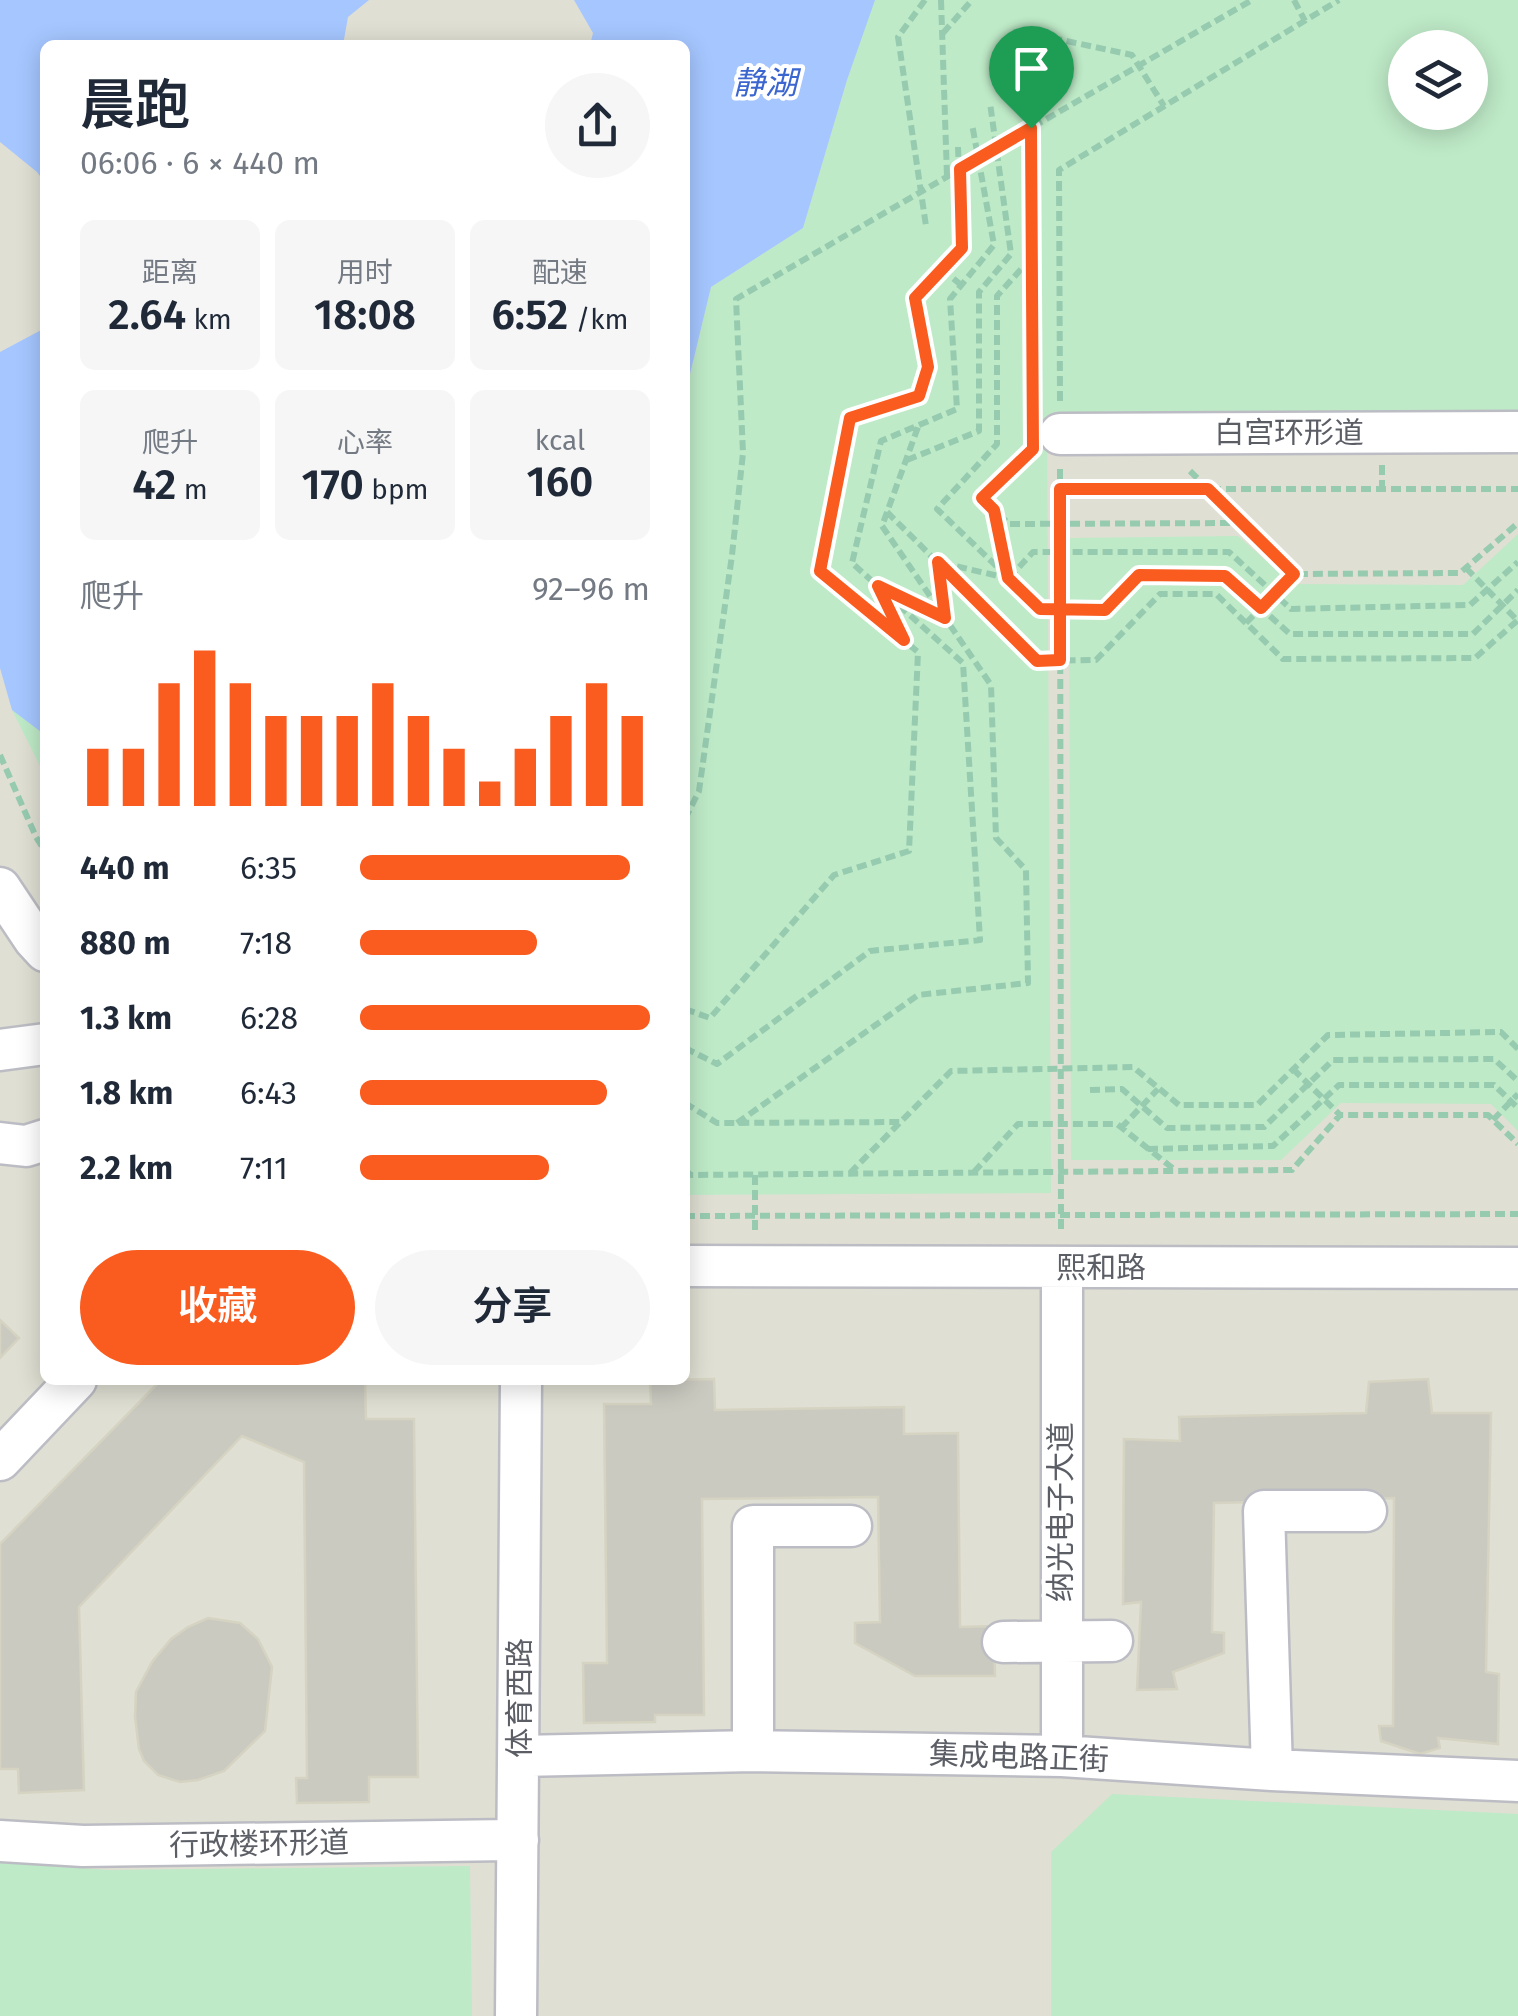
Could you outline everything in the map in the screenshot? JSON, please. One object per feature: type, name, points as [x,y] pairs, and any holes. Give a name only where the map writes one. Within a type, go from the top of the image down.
[{"type":"street","name":"白宫环形道","points":[[1042,433],[1518,432]]},
{"type":"street","points":[[0,888],[26,944]]},
{"type":"street","points":[[0,1050],[40,1045]]},
{"type":"street","points":[[0,1143],[26,1146],[40,1142]]},
{"type":"street","name":"熙和路","points":[[690,1266],[1518,1268]]},
{"type":"street","name":"纳光电子大道","points":[[1062,1268],[1062,1756]]},
{"type":"street","points":[[0,1460],[71,1385]]},
{"type":"street","name":"体育西路","points":[[516,2016],[521,1385]]},
{"type":"street","points":[[1272,1770],[1264,1511],[1366,1511]]},
{"type":"street","points":[[754,1751],[754,1526],[851,1526]]},
{"type":"street","points":[[1004,1642],[1112,1641]]},
{"type":"street","name":"集成电路正街","points":[[520,1756],[754,1751],[1062,1756],[1518,1782]]},
{"type":"street","name":"行政楼环形道","points":[[0,1841],[83,1846],[518,1840]]},
{"type":"path","points":[[926,0],[898,37],[926,226]]},
{"type":"path","points":[[940,0],[947,176]]},
{"type":"path","points":[[942,34],[972,0]]},
{"type":"path","points":[[690,809],[699,790],[743,453],[736,299],[1252,0]]},
{"type":"path","points":[[1294,0],[1306,21]]},
{"type":"path","points":[[1243,523],[1008,524],[982,498],[1042,433],[1059,170],[1340,0]]},
{"type":"path","points":[[1062,1268],[1060,489],[1042,433],[1032,258],[1030,78],[1057,40],[1132,55],[1164,106]]},
{"type":"path","points":[[906,461],[980,431],[980,292],[1011,254],[990,103]]},
{"type":"path","points":[[690,1050],[717,1064],[870,951],[980,940],[963,663],[852,563],[881,441],[957,409],[950,299],[994,245],[972,124]]},
{"type":"path","points":[[690,1011],[710,1018],[834,875],[909,851],[918,652],[820,571],[850,418],[919,396],[928,367],[915,298],[962,248],[958,148]]},
{"type":"path","points":[[1032,258],[997,296],[997,444],[936,510],[1040,609],[1105,610],[1139,575],[1225,576],[1290,634],[1473,634],[1518,590]]},
{"type":"path","points":[[942,269],[960,285]]},
{"type":"path","points":[[972,272],[986,284]]},
{"type":"path","points":[[992,276],[1004,289]]},
{"type":"path","points":[[738,1123],[918,996],[1028,983],[1026,870],[996,838],[992,685],[882,526],[918,426]]},
{"type":"path","points":[[1152,434],[1294,574]]},
{"type":"path","points":[[1060,489],[1518,489]]},
{"type":"path","points":[[994,510],[1008,578]]},
{"type":"path","points":[[887,512],[1037,661],[1096,660],[1160,594],[1216,594],[1283,660],[1475,658],[1518,620],[1466,568]]},
{"type":"path","points":[[1246,622],[1294,574],[1460,572],[1518,523]]},
{"type":"path","points":[[1008,578],[1032,552],[1229,552],[1291,608],[1470,606],[1518,562]]},
{"type":"path","points":[[938,562],[1008,578]]},
{"type":"path","points":[[938,562],[945,618]]},
{"type":"path","points":[[878,586],[904,640]]},
{"type":"path","points":[[878,586],[945,618]]},
{"type":"path","points":[[0,755],[40,843]]},
{"type":"path","points":[[850,1174],[952,1071],[1133,1068],[1179,1105],[1257,1105],[1328,1034],[1501,1032],[1518,1049]]},
{"type":"path","points":[[1090,1090],[1122,1090],[1167,1128],[1264,1127],[1334,1060],[1494,1059],[1518,1081]]},
{"type":"path","points":[[1294,1069],[1340,1115],[1488,1115],[1518,1144]]},
{"type":"path","points":[[1148,1148],[1274,1146],[1338,1086],[1494,1086],[1518,1108]]},
{"type":"path","points":[[1121,1128],[1158,1088]]},
{"type":"path","points":[[1493,1120],[1518,1094]]},
{"type":"path","points":[[690,1106],[717,1123],[901,1122]]},
{"type":"path","points":[[690,1175],[1292,1170],[1340,1115]]},
{"type":"path","points":[[973,1173],[1018,1124],[1117,1124],[1176,1171]]},
{"type":"path","points":[[755,1175],[755,1216]]},
{"type":"path","points":[[690,1216],[1518,1214]]},
{"type":"shaded area","points":[[0,0],[1518,0],[1518,2016],[0,2016]]},
{"type":"green space","points":[[874,0],[1518,0],[1518,411],[1047,417],[1051,1193],[690,1195],[690,375],[711,287],[803,228]]},
{"type":"green space","points":[[1518,534],[1518,1131],[1491,1104],[1341,1103],[1281,1160],[1071,1160],[1069,538],[1238,536],[1293,584],[1463,585]]},
{"type":"green space","points":[[12,710],[40,731],[40,766]]},
{"type":"green space","points":[[1112,1794],[1518,1814],[1518,2016],[1051,2016],[1051,1852]]},
{"type":"green space","points":[[0,1862],[108,1870],[470,1866],[472,2016],[0,2016]]},
{"type":"water","points":[[0,0],[369,0],[348,17],[344,40],[40,40],[40,176],[0,142]]},
{"type":"water","name":"静湖","points":[[574,0],[875,0],[803,228],[711,287],[690,374],[690,40],[591,40],[593,33]]},
{"type":"water","points":[[40,331],[40,731],[12,710],[0,668],[0,352]]},
{"type":"building","points":[[0,1320],[19,1338],[0,1358]]},
{"type":"building","points":[[690,1379],[714,1379],[715,1410],[904,1407],[904,1434],[958,1433],[960,1627],[994,1626],[995,1676],[915,1676],[855,1643],[855,1623],[880,1622],[878,1497],[702,1499],[704,1715],[655,1715],[655,1722],[584,1723],[583,1663],[607,1663],[604,1404],[651,1404],[650,1385],[690,1385]]},
{"type":"building","points":[[1428,1379],[1432,1413],[1491,1413],[1486,1672],[1499,1674],[1498,1744],[1438,1738],[1440,1748],[1420,1754],[1381,1741],[1379,1726],[1393,1726],[1394,1498],[1214,1503],[1212,1632],[1224,1633],[1224,1653],[1173,1672],[1177,1689],[1137,1690],[1141,1602],[1123,1604],[1124,1439],[1180,1441],[1179,1417],[1366,1413],[1369,1382]]},
{"type":"building","points":[[156,1385],[365,1385],[366,1419],[414,1419],[418,1777],[369,1777],[369,1802],[297,1803],[296,1778],[307,1778],[304,1462],[242,1436],[79,1607],[84,1790],[19,1793],[18,1769],[0,1769],[0,1544]]},
{"type":"building","points":[[208,1618],[240,1623],[258,1639],[272,1667],[265,1731],[224,1771],[180,1782],[158,1775],[144,1761],[135,1717],[136,1692],[152,1662],[171,1639]]},
{"type":"route","points":[[1031,128],[960,169],[962,248],[915,298],[928,367],[919,396],[850,418],[820,571],[904,640],[878,586],[945,618],[938,562],[1037,661],[1060,660],[1060,609],[1060,489],[1208,489],[1294,574],[1261,608],[1225,576],[1139,575],[1105,610],[1060,609],[1040,609],[1008,578],[994,510],[982,498],[1033,449],[1031,128]]}]
